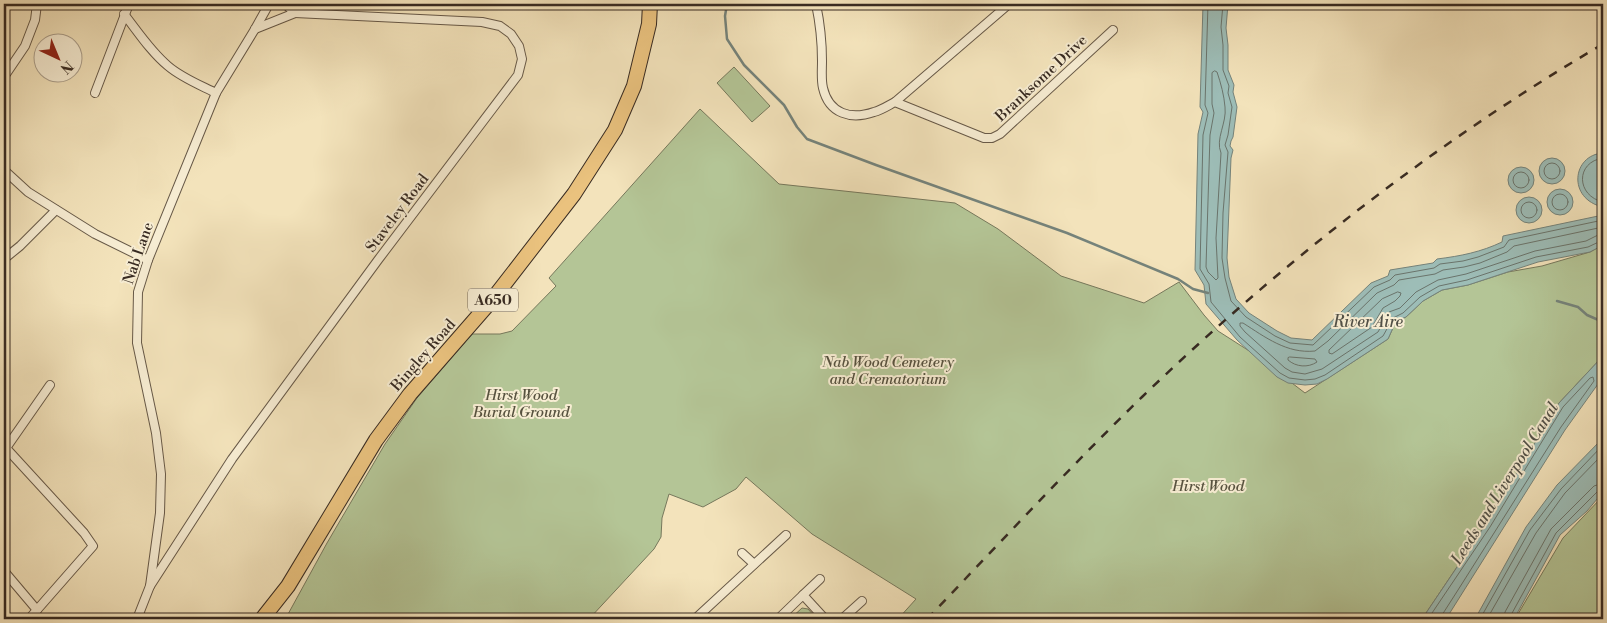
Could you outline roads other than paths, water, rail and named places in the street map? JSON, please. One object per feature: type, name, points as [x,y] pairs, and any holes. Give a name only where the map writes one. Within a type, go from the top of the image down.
[{"type":"highway","name":"Bingley Road","points":[[262,619],[288,586],[376,440],[410,394],[498,292],[574,194],[615,130],[634,86],[649,24],[650,4]]},
{"type":"street","points":[[4,77],[25,46],[35,20],[37,4]]},
{"type":"street","points":[[95,94],[129,4]]},
{"type":"street","name":"Nab Lane","points":[[137,619],[150,586],[160,513],[161,474],[156,433],[137,343],[138,292],[148,260],[216,93],[269,4]]},
{"type":"street","points":[[286,4],[295,12]]},
{"type":"street","points":[[816,4],[820,21],[822,87],[828,103],[838,111],[851,116],[875,112],[895,102],[1009,4]]},
{"type":"street","name":"Staveley Road","points":[[150,586],[232,459],[378,260],[518,75],[522,59],[519,46],[510,34],[500,26],[482,22],[295,12],[255,29]]},
{"type":"street","points":[[124,14],[167,66],[188,80],[216,93]]},
{"type":"street","name":"Branksome Drive","points":[[895,102],[984,138],[992,138],[1000,134],[1113,30]]},
{"type":"street","points":[[4,170],[28,192],[56,210],[95,234],[148,260]]},
{"type":"street","points":[[4,259],[56,210]]},
{"type":"street","points":[[29,619],[93,546],[84,533],[5,449],[50,385]]},
{"type":"street","points":[[696,619],[786,535]]},
{"type":"street","points":[[742,553],[754,564]]},
{"type":"street","points":[[4,571],[37,610]]},
{"type":"street","points":[[778,619],[820,579]]},
{"type":"street","points":[[803,595],[825,619]]},
{"type":"street","points":[[842,619],[862,601]]},
{"type":"water","name":"River Aire","points":[[1203,4],[1228,4],[1226,28],[1228,70],[1234,85],[1233,92],[1237,107],[1230,146],[1233,150],[1231,158],[1227,258],[1229,277],[1236,299],[1249,313],[1277,331],[1291,338],[1312,340],[1371,283],[1388,276],[1390,270],[1433,263],[1437,259],[1479,251],[1502,242],[1503,236],[1603,215],[1603,245],[1590,252],[1538,262],[1468,285],[1442,290],[1423,301],[1406,317],[1396,321],[1388,339],[1317,384],[1288,383],[1277,377],[1237,340],[1206,304],[1204,285],[1195,270],[1198,134],[1203,112],[1200,107]]},
{"type":"water","points":[[1603,153],[1603,207],[1591,202],[1583,195],[1579,187],[1578,178],[1580,169],[1585,161]]},
{"type":"water","points":[[1552,158],[1561,162],[1565,171],[1561,180],[1552,184],[1543,180],[1539,171],[1543,162]]},
{"type":"water","points":[[1521,167],[1530,171],[1534,180],[1530,189],[1521,193],[1512,189],[1508,180],[1512,171]]},
{"type":"water","points":[[1560,189],[1569,193],[1573,202],[1569,211],[1560,215],[1551,211],[1547,202],[1551,193]]},
{"type":"water","points":[[1529,197],[1538,201],[1542,210],[1538,219],[1529,223],[1520,219],[1516,210],[1520,201]]},
{"type":"water","points":[[1603,356],[1603,377],[1565,430],[1446,619],[1422,619],[1486,524],[1559,403]]},
{"type":"water","points":[[1603,438],[1603,492],[1587,511],[1560,535],[1514,619],[1475,619],[1526,527],[1557,485]]},
{"type":"waterway","points":[[727,4],[725,16],[727,39],[744,65],[784,105],[797,127],[807,139],[1067,233],[1178,279],[1193,289],[1208,293]]},
{"type":"waterway","points":[[1557,301],[1578,307],[1587,315],[1603,322]]},
{"type":"railway","points":[[927,619],[1114,424],[1249,299],[1305,252],[1420,163],[1541,82],[1603,44]]},
{"type":"park label","name":"Nab Wood Cemetery and Crematorium","points":[[888,370]]},
{"type":"park label","name":"Hirst Wood Burial Ground","points":[[521,404]]},
{"type":"park label","name":"Hirst Wood","points":[[1208,486]]},
{"type":"water label","name":"Leeds and Liverpool Canal","points":[[1504,483]]}]
